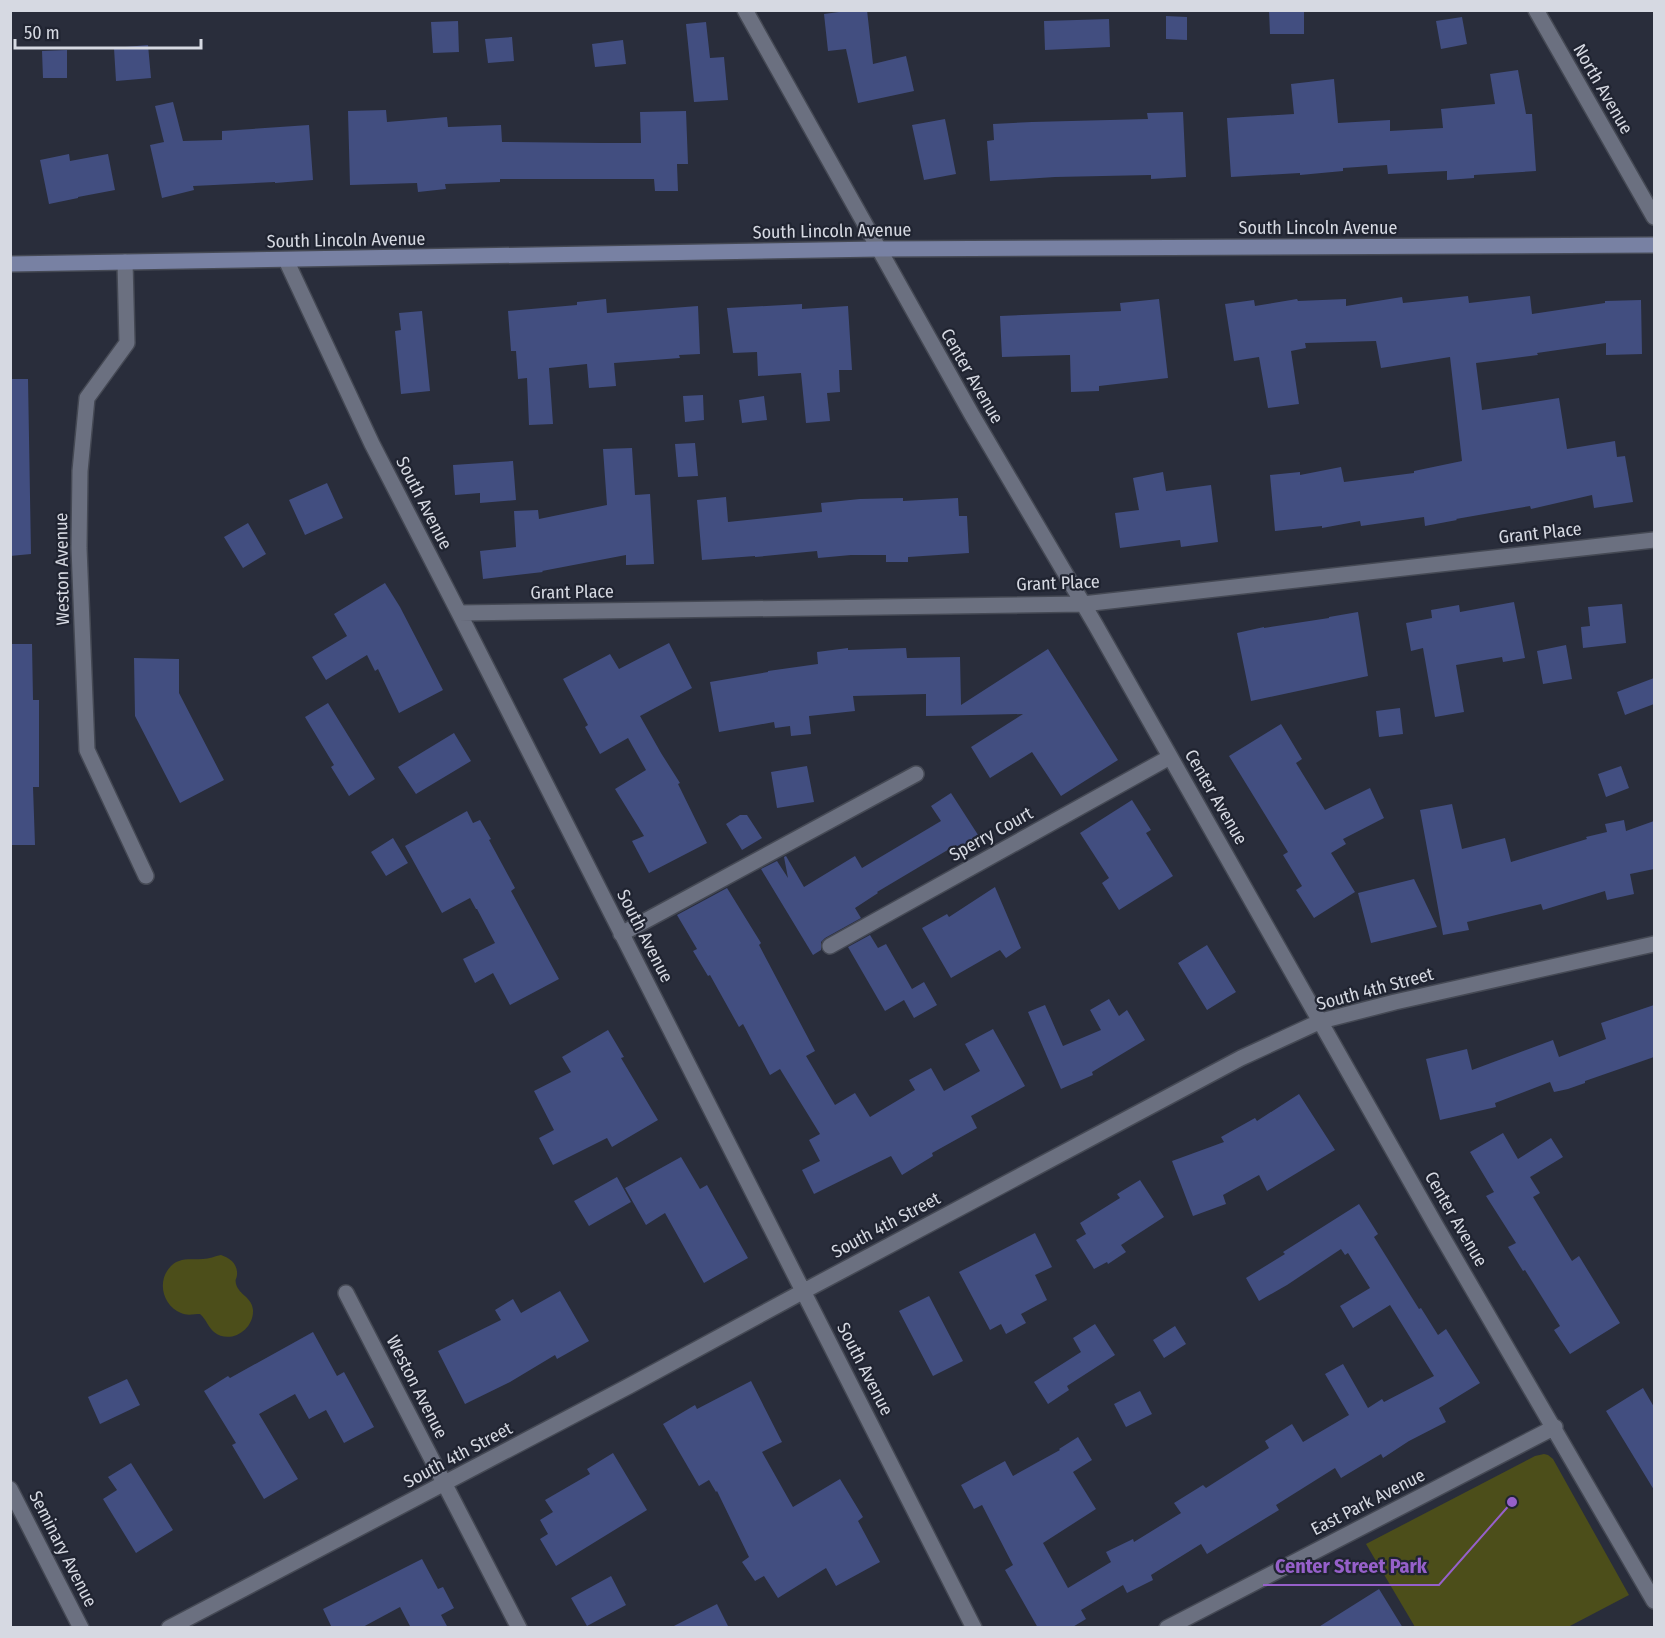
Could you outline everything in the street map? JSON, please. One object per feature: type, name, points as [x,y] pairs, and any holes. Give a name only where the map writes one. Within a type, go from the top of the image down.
[{"type":"street","name":"Center Avenue","points":[[745,10],[972,415],[1083,604],[1436,1226],[1654,1601]]},
{"type":"street","name":"North Avenue","points":[[1536,10],[1654,217]]},
{"type":"street","name":"South Lincoln Avenue","points":[[10,264],[878,249],[1654,245]]},
{"type":"street","name":"South Avenue","points":[[286,260],[372,444],[974,1628]]},
{"type":"street","name":"Weston Avenue","points":[[125,262],[127,343],[87,398],[80,471],[79,548],[87,750],[146,876]]},
{"type":"street","name":"Grant Place","points":[[459,613],[1083,604],[1654,540]]},
{"type":"street","name":"Sperry Court","points":[[830,946],[1170,757]]},
{"type":"street","points":[[621,934],[916,774]]},
{"type":"street","name":"South 4th Street","points":[[169,1628],[445,1484],[1241,1058],[1321,1021],[1395,1002],[1654,944]]},
{"type":"street","name":"Weston Avenue","points":[[346,1293],[519,1628]]},
{"type":"street","name":"East Park Avenue","points":[[1167,1628],[1555,1428]]},
{"type":"street","name":"Seminary Avenue","points":[[10,1489],[81,1628]]},
{"type":"shaded area","points":[[221,1255],[235,1265],[236,1284],[250,1302],[253,1310],[250,1324],[240,1333],[227,1337],[214,1332],[200,1314],[186,1314],[175,1310],[166,1299],[163,1286],[166,1272],[174,1263]]},
{"type":"shaded area","points":[[1544,1454],[1553,1459],[1629,1595],[1568,1627],[1415,1627],[1366,1544],[1535,1456]]},
{"type":"building","points":[[867,10],[873,64],[906,56],[914,91],[858,103],[846,49],[828,51],[824,14]]},
{"type":"building","points":[[1269,10],[1304,10],[1304,34],[1270,34]]},
{"type":"building","points":[[1166,16],[1187,17],[1187,40],[1166,39]]},
{"type":"building","points":[[1462,17],[1467,44],[1441,49],[1436,21]]},
{"type":"building","points":[[1109,19],[1110,47],[1045,50],[1044,21]]},
{"type":"building","points":[[458,21],[459,52],[433,53],[431,22]]},
{"type":"building","points":[[706,22],[710,58],[724,57],[728,100],[694,102],[686,24]]},
{"type":"building","points":[[512,37],[514,61],[488,63],[485,39]]},
{"type":"building","points":[[623,40],[626,64],[595,67],[592,44]]},
{"type":"building","points":[[148,45],[151,78],[116,81],[114,48]]},
{"type":"building","points":[[67,50],[67,78],[43,78],[42,51]]},
{"type":"building","points":[[1518,70],[1526,114],[1532,114],[1536,171],[1474,175],[1474,178],[1447,180],[1447,171],[1388,174],[1387,165],[1343,168],[1343,171],[1300,175],[1300,173],[1231,177],[1227,118],[1294,114],[1291,84],[1334,79],[1338,123],[1390,120],[1390,131],[1443,128],[1441,109],[1495,104],[1490,74]]},
{"type":"building","points":[[173,102],[183,141],[222,140],[222,131],[309,125],[313,180],[193,186],[194,190],[162,198],[150,145],[164,142],[155,106]]},
{"type":"building","points":[[386,110],[387,122],[447,117],[448,127],[501,125],[502,142],[601,143],[641,143],[640,112],[686,111],[688,164],[677,164],[678,191],[655,191],[654,179],[500,179],[500,182],[445,184],[446,189],[418,192],[417,183],[350,185],[348,111]]},
{"type":"building","points":[[1183,112],[1186,177],[1151,179],[1151,175],[990,181],[987,141],[994,140],[993,124],[1148,119],[1147,113]]},
{"type":"building","points":[[945,119],[956,174],[924,180],[912,125]]},
{"type":"building","points":[[69,154],[70,161],[108,154],[115,190],[49,204],[40,160]]},
{"type":"building","points":[[1468,296],[1469,303],[1530,296],[1532,314],[1605,303],[1605,301],[1641,300],[1642,354],[1606,355],[1606,343],[1476,363],[1482,410],[1559,398],[1567,449],[1615,441],[1617,457],[1625,456],[1633,502],[1594,508],[1592,495],[1531,509],[1530,506],[1425,526],[1424,517],[1361,526],[1360,521],[1322,528],[1322,526],[1275,531],[1270,475],[1300,472],[1300,475],[1341,467],[1344,482],[1414,473],[1414,471],[1462,461],[1450,357],[1381,368],[1376,341],[1305,343],[1306,348],[1291,351],[1299,404],[1268,408],[1259,357],[1234,361],[1225,304],[1254,300],[1255,306],[1297,299],[1298,301],[1346,299],[1346,306],[1402,297],[1403,303]]},
{"type":"building","points":[[606,299],[607,313],[698,306],[700,354],[679,355],[680,358],[614,363],[616,386],[589,388],[587,364],[549,368],[553,424],[529,425],[527,378],[518,379],[516,351],[511,351],[508,311],[577,305],[577,302]]},
{"type":"building","points":[[1159,299],[1168,378],[1099,386],[1099,391],[1071,392],[1070,355],[1002,357],[1000,316],[1121,311],[1120,303]]},
{"type":"building","points":[[802,304],[802,309],[848,306],[852,370],[839,370],[840,392],[827,393],[830,421],[806,423],[801,373],[758,376],[757,352],[733,353],[727,308]]},
{"type":"building","points":[[422,311],[430,391],[401,394],[395,331],[401,330],[399,313]]},
{"type":"building","points":[[10,379],[28,379],[31,554],[10,556]]},
{"type":"building","points":[[703,395],[704,420],[685,422],[683,396]]},
{"type":"building","points":[[764,396],[767,420],[742,423],[739,400]]},
{"type":"building","points":[[695,443],[698,476],[678,477],[675,444]]},
{"type":"building","points":[[632,448],[635,495],[650,494],[654,564],[626,565],[626,555],[543,572],[483,579],[480,551],[516,547],[514,511],[538,510],[539,519],[607,505],[603,449]]},
{"type":"building","points":[[513,461],[516,500],[480,503],[480,493],[455,495],[453,465]]},
{"type":"building","points":[[1163,472],[1166,491],[1211,485],[1218,542],[1181,547],[1180,540],[1120,548],[1115,513],[1139,510],[1133,478]]},
{"type":"building","points":[[327,483],[343,518],[305,535],[289,500]]},
{"type":"building","points":[[726,497],[728,522],[822,512],[821,503],[860,499],[903,498],[903,501],[958,498],[959,516],[967,516],[969,553],[908,557],[908,562],[886,562],[886,555],[818,558],[817,551],[702,560],[697,500]]},
{"type":"building","points":[[248,523],[266,554],[243,568],[224,537]]},
{"type":"building","points":[[385,583],[443,690],[399,713],[378,669],[375,671],[367,655],[326,680],[312,657],[347,636],[334,614]]},
{"type":"building","points":[[1514,602],[1525,658],[1503,662],[1502,657],[1456,665],[1464,712],[1435,717],[1423,648],[1411,651],[1406,623],[1432,618],[1431,610],[1459,605],[1460,612]]},
{"type":"building","points":[[1622,604],[1626,643],[1583,648],[1581,627],[1590,626],[1588,607]]},
{"type":"building","points":[[1358,612],[1368,676],[1251,701],[1237,633]]},
{"type":"building","points":[[669,643],[692,688],[640,716],[680,783],[678,784],[707,843],[649,873],[632,841],[644,836],[615,789],[646,770],[628,738],[600,754],[585,727],[588,725],[563,679],[610,654],[619,669]]},
{"type":"building","points":[[10,644],[32,644],[33,700],[39,700],[39,787],[33,787],[35,845],[10,845]]},
{"type":"building","points":[[1566,645],[1572,679],[1543,684],[1537,651]]},
{"type":"building","points":[[848,648],[848,650],[906,648],[907,658],[960,657],[961,705],[1048,649],[1118,760],[1061,796],[1032,752],[990,778],[971,747],[1023,714],[926,716],[926,694],[853,696],[855,711],[809,716],[811,734],[791,736],[790,726],[775,728],[774,722],[719,732],[710,682],[818,664],[817,652]]},
{"type":"building","points":[[134,658],[179,659],[179,693],[224,780],[180,803],[135,716]]},
{"type":"building","points":[[1654,678],[1654,704],[1625,715],[1617,692]]},
{"type":"building","points":[[328,703],[375,779],[349,796],[331,767],[334,765],[305,717]]},
{"type":"building","points":[[1400,708],[1403,734],[1379,737],[1376,711]]},
{"type":"building","points":[[1281,724],[1302,759],[1296,763],[1325,810],[1370,788],[1384,818],[1343,839],[1346,844],[1331,853],[1355,892],[1314,918],[1296,890],[1302,886],[1283,855],[1288,852],[1229,756]]},
{"type":"building","points":[[454,733],[471,761],[416,794],[398,767]]},
{"type":"building","points":[[807,766],[814,802],[777,808],[771,772]]},
{"type":"building","points":[[1621,766],[1629,788],[1606,797],[1598,774]]},
{"type":"building","points":[[951,793],[980,838],[960,851],[956,845],[877,892],[855,908],[861,918],[825,938],[821,942],[821,950],[813,955],[761,869],[777,861],[788,878],[784,857],[786,856],[804,887],[855,856],[862,868],[941,821],[931,806]]},
{"type":"building","points":[[1132,800],[1151,830],[1146,833],[1173,876],[1119,910],[1102,883],[1109,878],[1080,833]]},
{"type":"building","points":[[1452,804],[1462,849],[1505,838],[1511,862],[1607,832],[1605,824],[1624,820],[1626,831],[1654,821],[1654,869],[1630,874],[1634,894],[1607,900],[1605,891],[1543,910],[1541,904],[1467,922],[1469,930],[1443,935],[1420,810]]},
{"type":"building","points":[[467,811],[473,823],[480,820],[491,839],[489,840],[515,888],[511,891],[559,979],[510,1005],[493,973],[475,983],[463,959],[495,943],[470,898],[442,913],[405,846]]},
{"type":"building","points":[[740,815],[747,815],[762,838],[742,850],[726,824]]},
{"type":"building","points":[[393,838],[408,863],[386,876],[371,852]]},
{"type":"building","points":[[1414,879],[1437,927],[1371,943],[1358,893]]},
{"type":"building","points":[[995,887],[1021,948],[1006,958],[1000,950],[951,978],[922,928],[947,914],[949,917]]},
{"type":"building","points":[[727,888],[761,943],[759,945],[815,1051],[806,1056],[835,1105],[855,1093],[870,1117],[915,1090],[909,1080],[931,1068],[944,1091],[980,1071],[965,1044],[993,1029],[1025,1086],[971,1116],[977,1128],[932,1153],[933,1156],[902,1175],[891,1156],[814,1194],[802,1170],[820,1161],[809,1140],[820,1134],[780,1069],[770,1075],[743,1024],[739,1027],[710,975],[708,976],[693,951],[697,949],[677,915]]},
{"type":"building","points":[[870,935],[878,948],[886,944],[912,989],[924,982],[937,1005],[914,1018],[904,1000],[885,1011],[848,947]]},
{"type":"building","points":[[1207,945],[1236,992],[1207,1010],[1178,963]]},
{"type":"building","points":[[1109,999],[1119,1016],[1127,1010],[1145,1040],[1092,1072],[1093,1075],[1061,1089],[1028,1012],[1045,1005],[1063,1046],[1101,1030],[1090,1010]]},
{"type":"building","points":[[1654,1005],[1654,1057],[1568,1089],[1554,1092],[1550,1082],[1495,1103],[1496,1107],[1440,1120],[1426,1059],[1467,1049],[1472,1070],[1553,1040],[1559,1057],[1606,1039],[1601,1023]]},
{"type":"building","points":[[608,1030],[624,1057],[621,1058],[658,1120],[612,1147],[607,1138],[553,1165],[539,1138],[554,1130],[534,1091],[571,1072],[562,1057]]},
{"type":"building","points":[[1299,1094],[1335,1150],[1267,1191],[1259,1175],[1223,1195],[1226,1204],[1193,1216],[1172,1161],[1224,1142],[1221,1137],[1255,1118],[1257,1121]]},
{"type":"building","points":[[1503,1133],[1518,1159],[1551,1138],[1563,1157],[1530,1177],[1540,1193],[1533,1197],[1572,1261],[1579,1256],[1620,1323],[1570,1354],[1554,1330],[1560,1326],[1508,1247],[1516,1243],[1486,1196],[1494,1192],[1470,1152]]},
{"type":"building","points":[[681,1157],[700,1189],[707,1185],[748,1258],[704,1283],[665,1213],[646,1225],[625,1188]]},
{"type":"building","points":[[617,1177],[631,1202],[589,1226],[574,1201]]},
{"type":"building","points":[[1140,1180],[1164,1217],[1121,1245],[1126,1252],[1108,1264],[1107,1262],[1094,1269],[1076,1240],[1086,1234],[1080,1223],[1120,1198],[1117,1194]]},
{"type":"building","points":[[1359,1204],[1378,1234],[1374,1237],[1419,1309],[1421,1308],[1438,1335],[1446,1329],[1480,1383],[1439,1408],[1446,1422],[1409,1441],[1383,1458],[1381,1454],[1341,1478],[1335,1468],[1276,1505],[1279,1510],[1207,1554],[1201,1544],[1151,1575],[1153,1580],[1127,1593],[1123,1585],[1081,1610],[1086,1619],[1071,1628],[1038,1628],[1005,1570],[1013,1565],[982,1505],[974,1509],[961,1485],[1005,1461],[1013,1476],[1060,1450],[1078,1437],[1092,1460],[1073,1472],[1096,1509],[1043,1543],[1068,1588],[1111,1562],[1106,1552],[1133,1539],[1134,1542],[1181,1513],[1174,1503],[1203,1485],[1206,1488],[1269,1448],[1265,1441],[1292,1424],[1303,1442],[1349,1415],[1325,1374],[1343,1364],[1368,1408],[1382,1399],[1384,1402],[1434,1376],[1390,1305],[1353,1328],[1340,1306],[1370,1288],[1348,1253],[1345,1255],[1341,1249],[1259,1301],[1246,1278]]},
{"type":"building","points":[[1035,1233],[1052,1267],[1035,1275],[1047,1300],[1021,1314],[1026,1323],[1006,1334],[1001,1324],[990,1330],[959,1272]]},
{"type":"building","points":[[560,1291],[589,1341],[557,1359],[555,1355],[510,1382],[465,1404],[438,1351],[501,1320],[495,1310],[513,1299],[521,1313]]},
{"type":"building","points":[[929,1296],[963,1361],[933,1376],[899,1311]]},
{"type":"building","points":[[1095,1324],[1115,1355],[1067,1386],[1069,1390],[1048,1404],[1034,1382],[1081,1352],[1073,1338]]},
{"type":"building","points":[[1175,1326],[1186,1344],[1164,1358],[1153,1340]]},
{"type":"building","points":[[313,1332],[337,1376],[344,1372],[374,1427],[344,1443],[326,1410],[309,1419],[295,1394],[259,1414],[298,1479],[264,1499],[232,1445],[236,1443],[204,1391]]},
{"type":"building","points":[[127,1379],[140,1405],[100,1424],[88,1397]]},
{"type":"building","points":[[751,1381],[782,1442],[762,1452],[793,1507],[840,1479],[863,1517],[858,1521],[880,1562],[836,1586],[826,1568],[778,1598],[764,1576],[755,1581],[742,1562],[749,1557],[717,1491],[709,1480],[699,1486],[663,1424],[695,1405],[697,1409]]},
{"type":"building","points":[[1643,1388],[1654,1407],[1654,1490],[1606,1411]]},
{"type":"building","points":[[1140,1391],[1152,1414],[1126,1427],[1114,1404]]},
{"type":"building","points":[[613,1453],[647,1510],[556,1566],[540,1539],[548,1534],[540,1520],[553,1512],[545,1500],[590,1474],[587,1469]]},
{"type":"building","points":[[131,1463],[173,1530],[136,1553],[103,1499],[117,1490],[108,1477]]},
{"type":"building","points":[[422,1559],[438,1589],[443,1587],[454,1608],[441,1615],[448,1628],[411,1628],[400,1607],[361,1628],[332,1628],[323,1609]]},
{"type":"building","points":[[611,1576],[626,1605],[587,1626],[571,1598]]},
{"type":"building","points":[[1379,1589],[1403,1628],[1317,1628]]},
{"type":"building","points":[[717,1604],[729,1628],[670,1628]]},
{"type":"place","name":"Center Street Park","points":[[1512,1502]]}]
